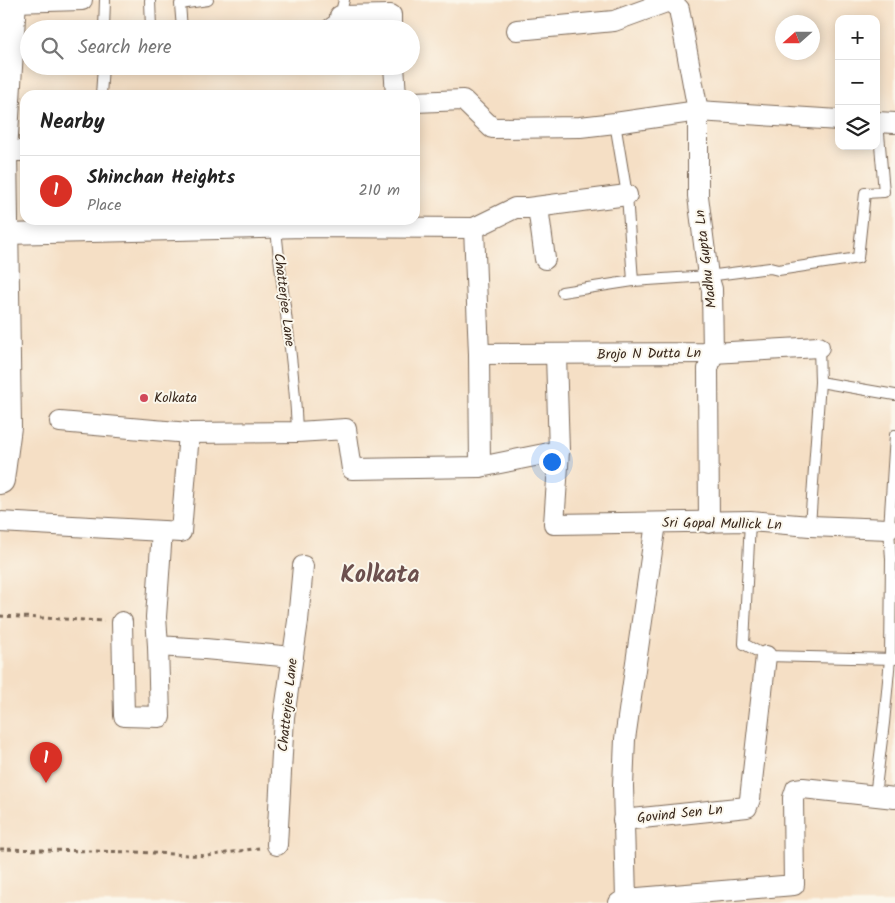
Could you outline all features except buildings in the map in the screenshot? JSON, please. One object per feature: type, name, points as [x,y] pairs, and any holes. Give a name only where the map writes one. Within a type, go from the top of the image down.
[{"type":"main road","points":[[0,480],[3,422],[5,234],[9,151],[12,1]]},
{"type":"street","points":[[12,1],[82,0]]},
{"type":"street","points":[[517,30],[614,21],[669,0]]},
{"type":"street","name":"Madhu Gupta Ln","points":[[669,0],[679,9],[698,111],[698,196],[708,276],[712,289],[713,353],[708,369],[709,523]]},
{"type":"street","points":[[342,8],[391,15],[391,20]]},
{"type":"street","points":[[395,75],[396,90]]},
{"type":"street","points":[[420,102],[463,100],[492,128],[580,127],[615,124],[698,111],[835,120]]},
{"type":"street","points":[[5,234],[304,227],[474,228],[515,208],[538,207],[627,195]]},
{"type":"street","points":[[538,207],[545,259]]},
{"type":"street","points":[[474,228],[479,354],[480,467]]},
{"type":"street","name":"Brojo N Dutta Ln","points":[[479,354],[713,353],[819,347]]},
{"type":"street","points":[[60,422],[189,434],[346,430],[352,469],[480,467],[559,451],[556,355]]},
{"type":"street","points":[[0,522],[181,532],[189,434]]},
{"type":"street","name":"Sri Gopal Mullick Ln","points":[[559,451],[554,524],[750,521],[810,526],[889,529]]},
{"type":"street","points":[[656,523],[625,739],[622,901],[794,885],[793,798],[796,789],[803,788],[895,798]]},
{"type":"street","points":[[122,622],[124,716],[160,718],[156,617],[162,532]]},
{"type":"street","name":"Chatterjee Lane","points":[[277,845],[284,717],[293,658],[303,566]]},
{"type":"street","points":[[158,646],[293,658]]},
{"type":"street","name":"Govind Sen Ln","points":[[623,820],[747,807],[750,799],[766,656]]},
{"type":"lane","points":[[105,20],[106,0]]},
{"type":"lane","points":[[150,0],[150,20]]},
{"type":"lane","points":[[181,20],[180,4],[208,0]]},
{"type":"lane","points":[[331,20],[342,8]]},
{"type":"lane","points":[[102,90],[103,75]]},
{"type":"lane","points":[[562,292],[633,281],[708,276],[770,268],[778,270],[858,258],[865,192],[884,192],[883,122]]},
{"type":"lane","points":[[615,124],[627,195],[633,281]]},
{"type":"lane","name":"Chatterjee Lane","points":[[276,228],[280,278],[296,391],[297,432]]},
{"type":"lane","points":[[810,526],[820,382],[819,347]]},
{"type":"lane","points":[[820,382],[895,395]]},
{"type":"lane","points":[[875,796],[892,659],[893,559],[889,529],[895,435]]},
{"type":"lane","points":[[750,521],[744,644],[766,656],[892,659]]},
{"type":"path","points":[[0,616],[122,622]]},
{"type":"path","points":[[0,849],[136,852],[207,856],[277,845]]},
{"type":"place","name":"Kolkata","points":[[144,398]]},
{"type":"place","name":"Shinchan Heights","points":[[46,783]]},
{"type":"district","name":"Kolkata","points":[[380,575]]}]
